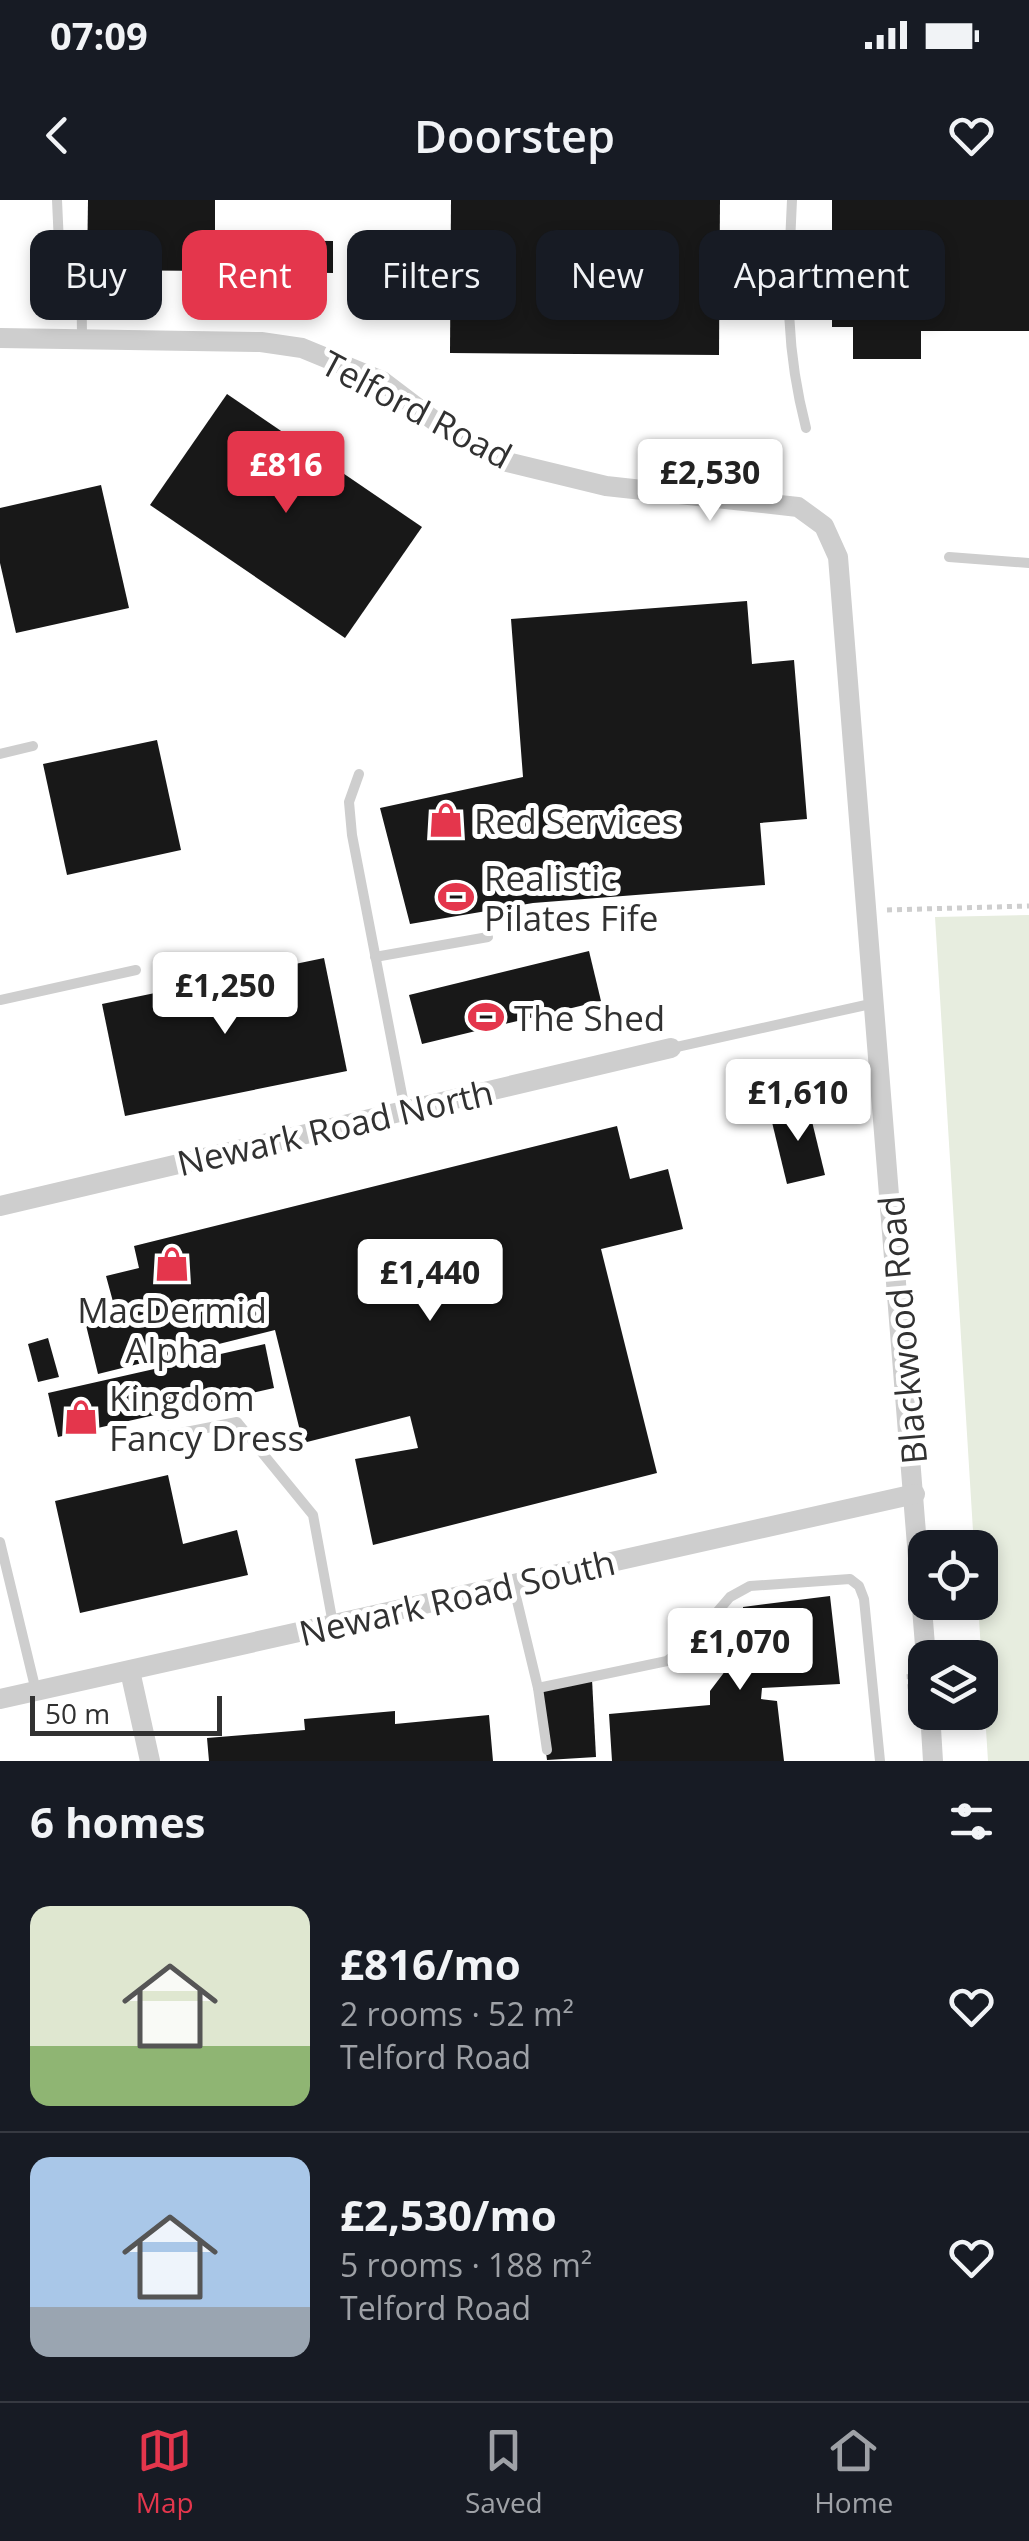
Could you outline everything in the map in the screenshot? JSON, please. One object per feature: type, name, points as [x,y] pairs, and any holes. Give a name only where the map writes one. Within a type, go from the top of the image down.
[{"type":"street","name":"Telford Road","points":[[0,338],[261,342],[302,348],[382,381],[436,422],[499,460],[606,486],[798,507],[831,535],[839,584]]},
{"type":"street","name":"Blackwood Road","points":[[839,584],[925,1640]]},
{"type":"street","name":"Newark Road North","points":[[0,1206],[671,1048]]},
{"type":"street","name":"Newark Road South","points":[[0,1699],[915,1494]]},
{"type":"street","points":[[130,1672],[150,1761]]},
{"type":"street","points":[[931,1730],[933,1761]]},
{"type":"lane","points":[[57,200],[59,244],[81,244],[82,338]]},
{"type":"lane","points":[[792,200],[786,311],[789,363],[806,428]]},
{"type":"lane","points":[[949,557],[1029,563]]},
{"type":"lane","points":[[0,754],[33,746]]},
{"type":"lane","points":[[359,774],[349,802],[405,1111]]},
{"type":"lane","points":[[375,957],[488,936]]},
{"type":"lane","points":[[0,1000],[136,970]]},
{"type":"lane","points":[[671,1048],[876,1003]]},
{"type":"lane","points":[[130,1443],[238,1422],[314,1514],[333,1624]]},
{"type":"lane","points":[[0,1542],[36,1691]]},
{"type":"lane","points":[[538,1688],[667,1661],[692,1641],[730,1597],[750,1586],[839,1576],[859,1586],[864,1599],[880,1761]]},
{"type":"lane","points":[[513,1584],[538,1688],[547,1750]]},
{"type":"path","points":[[868,910],[1029,906]]},
{"type":"shaded area","points":[[1029,915],[1029,1761],[988,1761],[986,1730],[998,1730],[998,1640],[980,1640],[979,1620],[998,1620],[998,1530],[973,1530],[935,917]]},
{"type":"building","points":[[88,200],[215,200],[215,230],[182,230],[182,271],[162,271],[162,230],[88,230]]},
{"type":"building","points":[[451,200],[720,200],[720,230],[699,230],[699,320],[719,320],[719,355],[450,353],[450,320],[516,320],[516,230],[451,230]]},
{"type":"building","points":[[832,200],[1029,200],[1029,331],[921,331],[921,359],[853,359],[853,327],[832,327],[832,320],[945,320],[945,230],[832,230]]},
{"type":"building","points":[[327,241],[333,241],[333,273],[327,273]]},
{"type":"building","points":[[227,394],[422,527],[345,638],[150,505]]},
{"type":"building","points":[[101,485],[129,608],[16,633],[0,563],[0,508]]},
{"type":"building","points":[[747,601],[752,664],[794,660],[807,819],[760,823],[765,885],[533,903],[410,924],[380,808],[523,777],[511,619]]},
{"type":"building","points":[[157,740],[181,850],[67,875],[43,764]]},
{"type":"building","points":[[589,951],[601,1001],[422,1044],[409,995]]},
{"type":"building","points":[[324,958],[347,1071],[125,1116],[102,1004]]},
{"type":"building","points":[[808,1105],[825,1175],[787,1184],[770,1114]]},
{"type":"building","points":[[617,1126],[630,1179],[668,1169],[683,1229],[601,1249],[657,1473],[373,1545],[355,1459],[418,1448],[410,1416],[303,1443],[275,1330],[98,1374],[84,1317],[115,1309],[106,1276],[139,1268],[134,1246]]},
{"type":"building","points":[[48,1338],[59,1377],[38,1382],[28,1344]]},
{"type":"building","points":[[265,1344],[274,1388],[58,1437],[48,1393]]},
{"type":"building","points":[[168,1475],[183,1544],[237,1530],[248,1575],[80,1613],[55,1501]]},
{"type":"building","points":[[830,1596],[840,1684],[762,1688],[761,1699],[777,1701],[784,1761],[612,1761],[609,1714],[710,1705],[710,1691],[732,1662],[744,1662],[743,1607]]},
{"type":"building","points":[[592,1679],[596,1757],[547,1760],[538,1688]]},
{"type":"building","points":[[395,1711],[395,1724],[489,1715],[493,1761],[209,1761],[207,1738],[305,1730],[304,1719]]},
{"type":"place","name":"Red Services","points":[[446,820]]},
{"type":"place","name":"Realistic Pilates Fife","points":[[456,897]]},
{"type":"place","name":"The Shed","points":[[486,1017]]},
{"type":"place","name":"MacDermid Alpha","points":[[172,1264]]},
{"type":"place","name":"Kingdom Fancy Dress","points":[[81,1417]]}]
